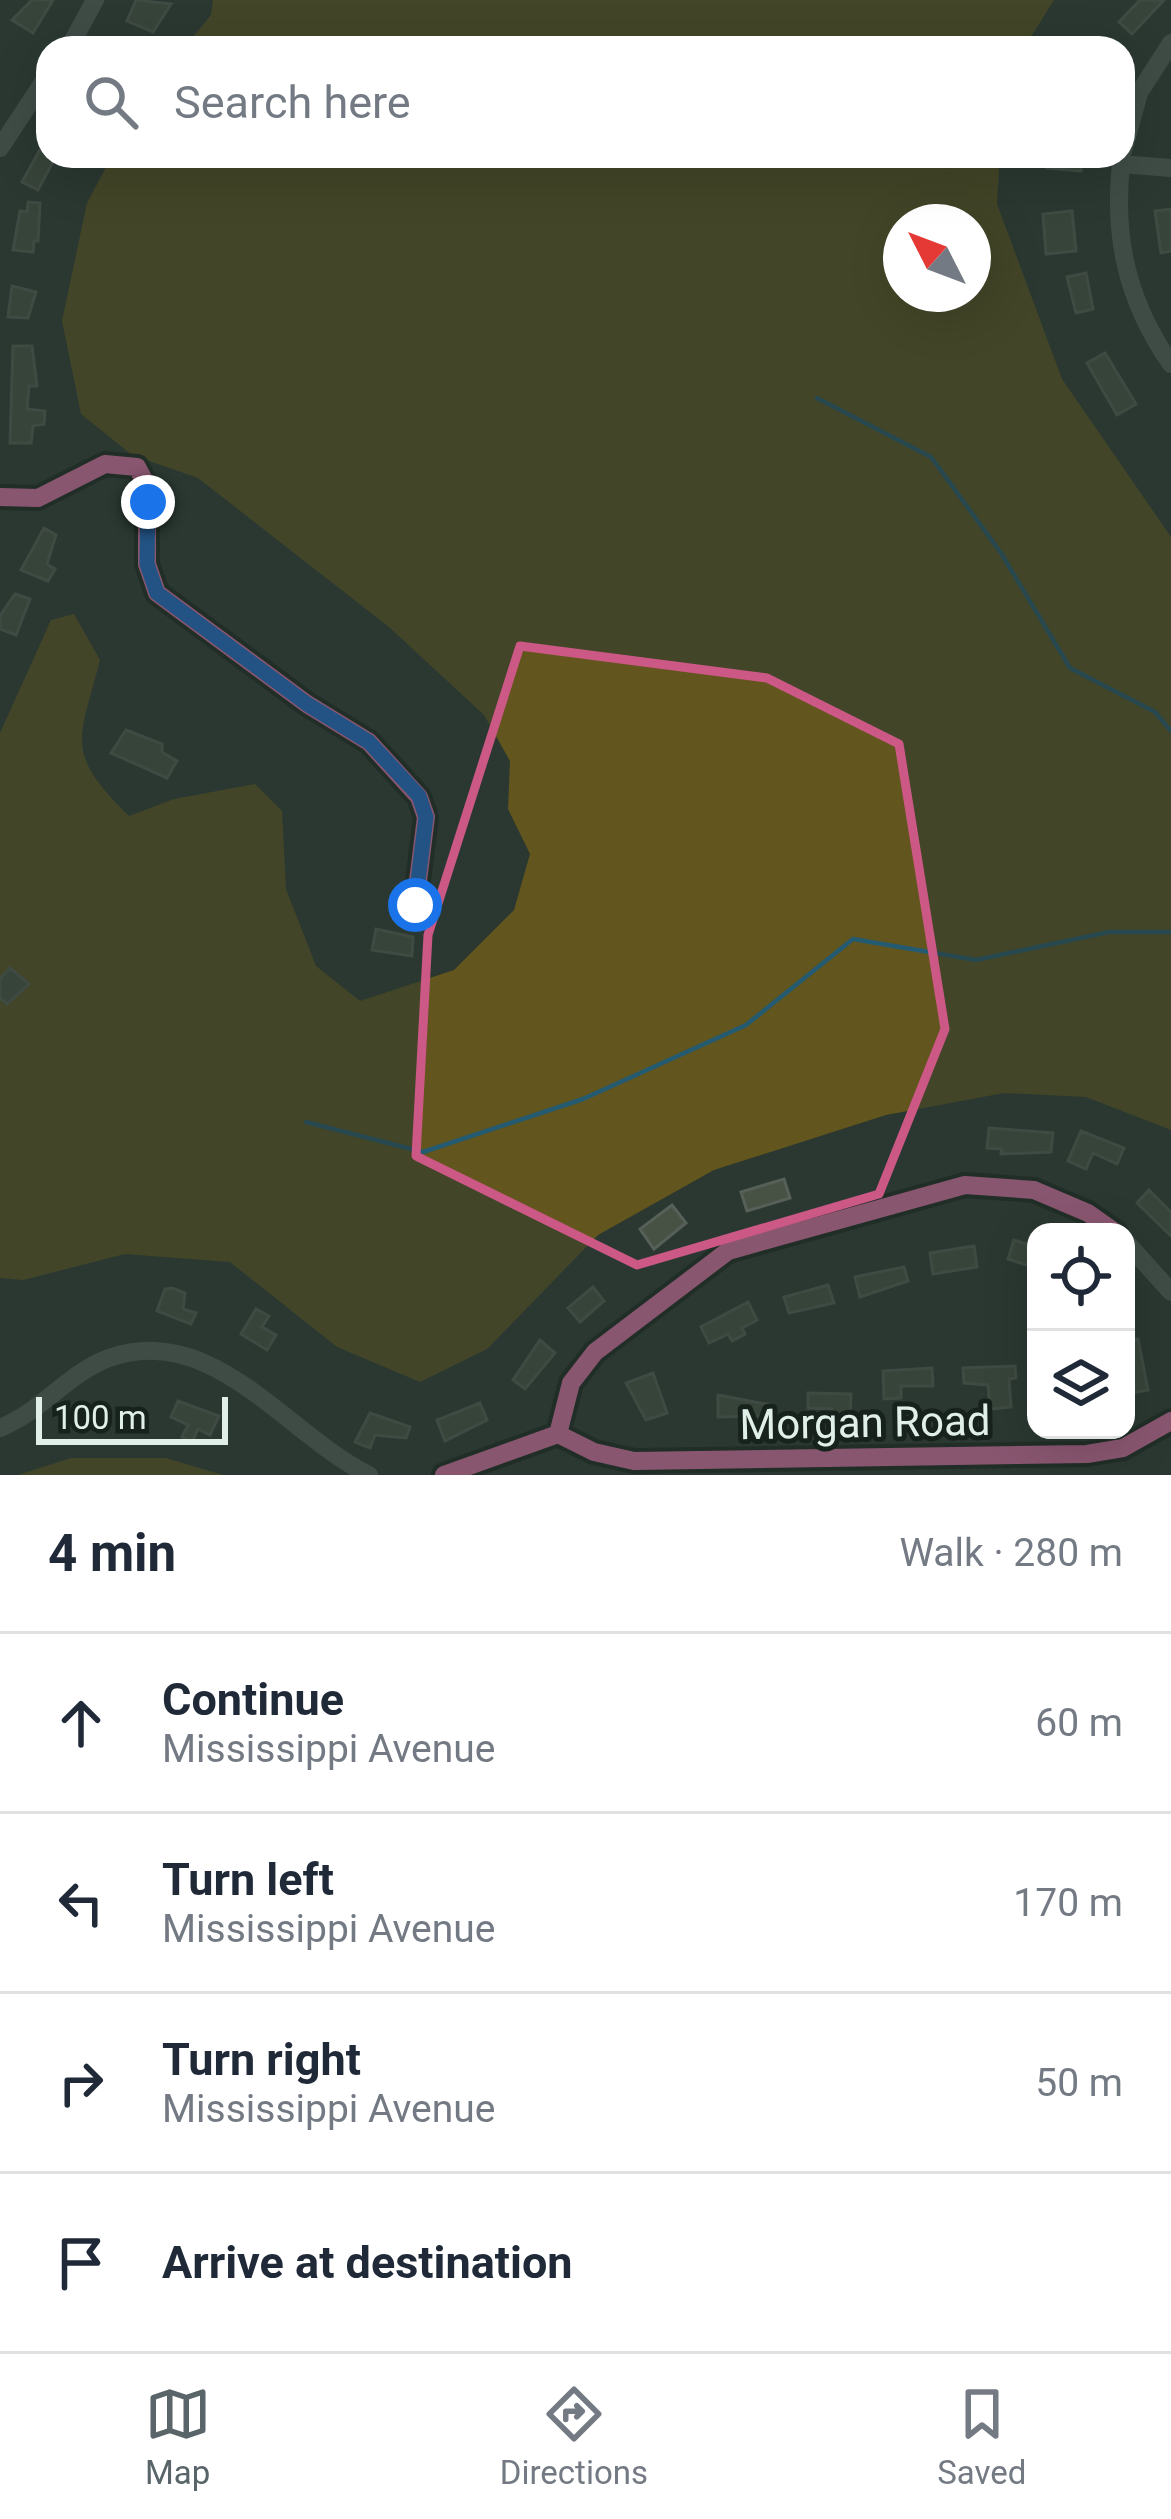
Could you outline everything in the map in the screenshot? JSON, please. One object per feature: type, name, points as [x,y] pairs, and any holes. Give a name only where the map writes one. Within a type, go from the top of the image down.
[{"type":"street","points":[[76,36],[95,0]]},
{"type":"street","points":[[1135,108],[1139,93],[1171,43]]},
{"type":"street","points":[[0,148],[36,94]]},
{"type":"street","points":[[1135,160],[1171,168]]},
{"type":"street","points":[[1121,168],[1118,225],[1124,268],[1147,326],[1171,364]]},
{"type":"street","points":[[0,497],[38,498],[105,464],[137,467],[147,486],[147,564],[157,593],[307,704],[369,742],[419,796],[426,817],[415,905]]},
{"type":"street","points":[[444,1475],[558,1434],[571,1382],[595,1352],[728,1251],[965,1184],[1034,1190],[1102,1223]]},
{"type":"street","points":[[1135,1252],[1171,1292]]},
{"type":"street","points":[[0,1429],[42,1408],[98,1363],[159,1352],[231,1376],[369,1475]]},
{"type":"street","name":"Morgan Road","points":[[558,1434],[594,1452],[634,1461],[1040,1455],[1123,1448],[1171,1420]]},
{"type":"highlighted area","points":[[520,646],[767,678],[899,744],[945,1029],[879,1194],[637,1265],[416,1156],[428,935]]},
{"type":"shaded area","points":[[213,0],[1054,0],[1032,36],[194,36],[211,15]]},
{"type":"shaded area","points":[[106,168],[999,168],[997,204],[1062,379],[1171,537],[1171,1130],[1086,1097],[1004,1093],[886,1115],[714,1170],[598,1235],[487,1349],[420,1382],[337,1347],[230,1262],[125,1254],[23,1280],[0,1278],[0,733],[51,620],[74,614],[100,660],[82,745],[94,776],[108,794],[129,816],[174,799],[255,784],[282,811],[286,889],[316,966],[360,1001],[454,970],[514,910],[530,854],[508,809],[510,761],[484,715],[389,627],[198,478],[132,455],[81,414],[62,321],[87,203]]},
{"type":"shaded area","points":[[71,1458],[166,1458],[223,1475],[18,1475]]},
{"type":"building","points":[[32,0],[53,0],[33,33],[12,20]]},
{"type":"building","points":[[136,0],[171,4],[153,32],[127,21]]},
{"type":"building","points":[[1140,0],[1164,0],[1132,34],[1119,22]]},
{"type":"building","points":[[36,157],[36,168],[50,168],[38,190],[22,182]]},
{"type":"building","points":[[28,202],[40,203],[38,241],[34,241],[33,252],[13,250],[20,211],[27,212]]},
{"type":"building","points":[[1171,209],[1171,251],[1161,253],[1155,211]]},
{"type":"building","points":[[1072,211],[1076,251],[1046,254],[1043,214]]},
{"type":"building","points":[[1086,273],[1093,309],[1076,313],[1067,277]]},
{"type":"building","points":[[12,286],[36,292],[28,318],[8,317]]},
{"type":"building","points":[[13,346],[32,346],[37,386],[29,386],[27,409],[45,411],[44,424],[33,426],[31,443],[10,443]]},
{"type":"building","points":[[1105,353],[1136,404],[1117,415],[1087,363]]},
{"type":"building","points":[[44,528],[56,535],[47,564],[55,569],[48,581],[21,570]]},
{"type":"building","points":[[15,594],[30,599],[16,635],[0,629],[0,616]]},
{"type":"building","points":[[126,730],[162,744],[162,752],[177,761],[167,778],[111,753]]},
{"type":"building","points":[[376,929],[413,937],[412,956],[372,950]]},
{"type":"building","points":[[10,968],[29,984],[7,1004],[0,998],[0,979]]},
{"type":"building","points":[[989,1128],[1053,1133],[1051,1152],[1001,1154],[1002,1149],[987,1148]]},
{"type":"building","points":[[1081,1131],[1124,1148],[1117,1164],[1093,1153],[1086,1169],[1068,1161]]},
{"type":"building","points":[[784,1179],[790,1198],[747,1211],[741,1192]]},
{"type":"building","points":[[1149,1190],[1171,1212],[1171,1236],[1137,1203]]},
{"type":"building","points":[[672,1205],[686,1223],[654,1249],[640,1229]]},
{"type":"building","points":[[1014,1240],[1027,1244],[1027,1265],[1008,1259]]},
{"type":"building","points":[[974,1246],[977,1267],[933,1274],[930,1253]]},
{"type":"building","points":[[904,1267],[908,1281],[860,1297],[855,1277]]},
{"type":"building","points":[[828,1285],[834,1303],[789,1313],[784,1297]]},
{"type":"building","points":[[593,1287],[604,1301],[580,1322],[568,1308]]},
{"type":"building","points":[[165,1289],[185,1293],[183,1309],[196,1313],[191,1324],[157,1311]]},
{"type":"building","points":[[748,1302],[757,1320],[742,1328],[745,1334],[732,1341],[728,1334],[709,1343],[701,1327]]},
{"type":"building","points":[[256,1309],[269,1316],[262,1327],[276,1335],[267,1350],[241,1334]]},
{"type":"building","points":[[540,1340],[555,1353],[525,1389],[513,1380]]},
{"type":"building","points":[[1135,1340],[1148,1390],[1135,1392]]},
{"type":"building","points":[[1015,1366],[1016,1378],[1009,1379],[1011,1407],[990,1409],[988,1385],[964,1383],[963,1368]]},
{"type":"building","points":[[932,1368],[933,1386],[901,1386],[901,1398],[884,1399],[883,1371]]},
{"type":"building","points":[[653,1373],[667,1413],[646,1420],[626,1383]]},
{"type":"building","points":[[808,1393],[851,1394],[850,1421],[831,1420],[832,1409],[808,1408]]},
{"type":"building","points":[[718,1395],[771,1405],[771,1423],[759,1423],[759,1416],[718,1417]]},
{"type":"building","points":[[178,1401],[219,1416],[210,1435],[198,1429],[192,1442],[182,1437],[188,1425],[171,1417]]},
{"type":"building","points":[[480,1403],[487,1420],[445,1441],[437,1420]]},
{"type":"building","points":[[370,1413],[410,1427],[406,1438],[375,1435],[370,1448],[355,1442]]},
{"type":"waterway","points":[[817,398],[931,457],[1001,553],[1070,668],[1155,712],[1171,731]]},
{"type":"waterway","points":[[306,1122],[423,1152],[583,1099],[746,1025],[853,939],[976,960],[1109,932],[1171,932]]},
{"type":"cycle path","points":[[0,497],[38,498],[105,464],[137,467],[147,486],[147,564],[157,593],[307,704],[369,742],[419,797],[426,817],[415,905]]},
{"type":"cycle path","points":[[444,1475],[558,1434],[571,1383],[595,1352],[728,1251],[965,1185],[1034,1190],[1102,1223]]},
{"type":"cycle path","points":[[558,1434],[594,1452],[634,1461],[1087,1454],[1123,1448],[1171,1421]]},
{"type":"route","points":[[148,502],[147,564],[157,593],[307,704],[369,742],[419,796],[426,817],[415,905]]}]
